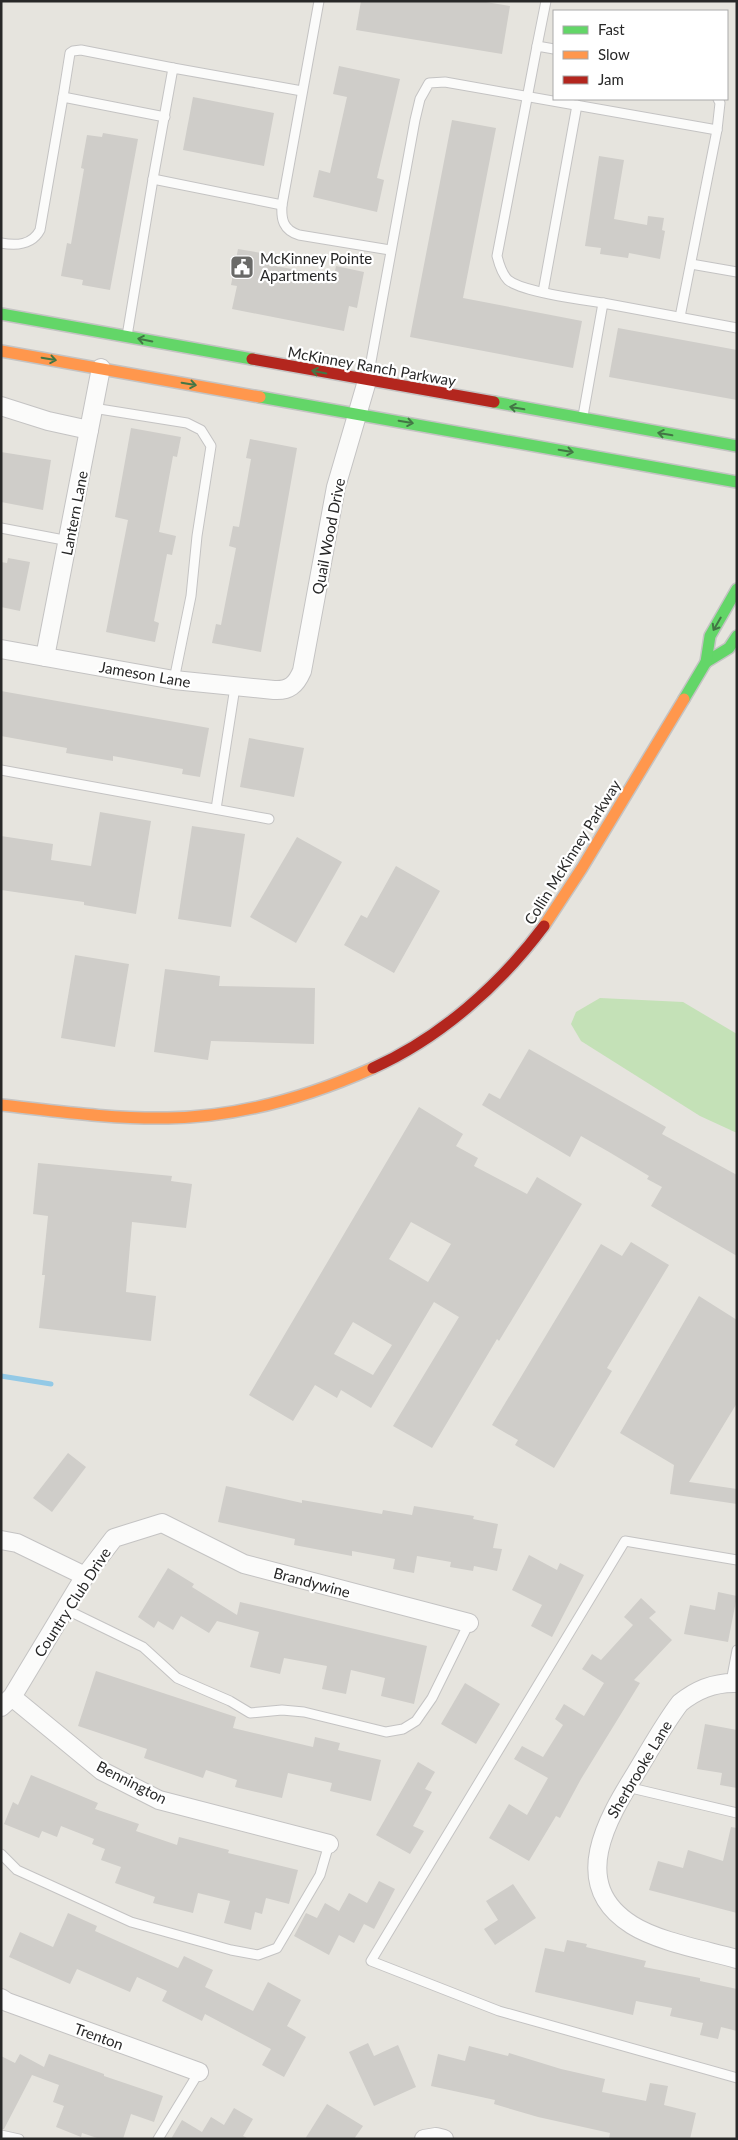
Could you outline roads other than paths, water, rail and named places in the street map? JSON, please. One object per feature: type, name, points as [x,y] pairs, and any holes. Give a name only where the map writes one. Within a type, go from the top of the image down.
[{"type":"main road","name":"McKinney Ranch Parkway","points":[[1,314],[737,446]]},
{"type":"main road","points":[[1,351],[737,482]]},
{"type":"main road","name":"Collin McKinney Parkway","points":[[1,1105],[124,1118],[185,1118],[225,1114],[288,1101],[366,1072],[412,1046],[443,1025],[490,987],[528,947],[546,923],[581,870],[706,662],[710,636],[737,589]]},
{"type":"main road","name":"Collin McKinney Parkway","points":[[706,662],[729,648],[737,636]]},
{"type":"street","name":"Lantern Lane","points":[[45,657],[101,368]]},
{"type":"street","name":"Quail Wood Drive","points":[[289,689],[299,679],[304,665],[331,510],[367,381]]},
{"type":"street","points":[[1,406],[48,421],[89,430]]},
{"type":"street","name":"Jameson Lane","points":[[1,649],[174,680],[282,691],[289,689]]},
{"type":"street","name":"Country Club Drive","points":[[7,1702],[85,1576],[114,1538],[162,1523]]},
{"type":"street","name":"Brandywine","points":[[162,1523],[244,1564],[468,1623]]},
{"type":"street","points":[[1,1540],[16,1543],[85,1576]]},
{"type":"street","name":"Sherbrooke Lane","points":[[734,1682],[708,1685],[690,1694],[680,1703],[607,1821],[600,1842],[597,1864],[602,1894],[618,1914],[631,1924],[649,1933],[737,1959]]},
{"type":"street","name":"Bennington","points":[[7,1702],[102,1771],[159,1800],[329,1844]]},
{"type":"street","name":"Trenton","points":[[1,1998],[7,2002],[199,2072]]},
{"type":"street","points":[[424,2139],[436,2137],[444,2139]]},
{"type":"lane","points":[[319,1],[281,219],[290,232],[390,250]]},
{"type":"lane","points":[[546,1],[497,256],[499,266],[508,280],[522,287],[603,304],[737,328]]},
{"type":"lane","points":[[537,46],[553,49]]},
{"type":"lane","points":[[1,243],[15,246],[24,244],[32,240],[40,230],[70,53],[73,50],[302,91]]},
{"type":"lane","points":[[127,336],[173,68]]},
{"type":"lane","points":[[367,381],[390,250],[420,99],[429,83],[445,82],[717,130]]},
{"type":"lane","points":[[63,97],[165,117]]},
{"type":"lane","points":[[680,317],[717,130],[720,103],[718,100]]},
{"type":"lane","points":[[543,292],[577,105]]},
{"type":"lane","points":[[153,179],[282,205]]},
{"type":"lane","points":[[691,264],[737,272]]},
{"type":"lane","points":[[583,419],[603,304]]},
{"type":"lane","points":[[93,408],[187,423],[201,430],[212,446],[197,536],[191,596],[174,680]]},
{"type":"lane","points":[[1,528],[69,541]]},
{"type":"lane","points":[[216,809],[235,687]]},
{"type":"lane","points":[[1,770],[269,819]]},
{"type":"lane","points":[[737,1560],[625,1541],[371,1961],[499,2011],[737,2078]]},
{"type":"lane","points":[[65,1610],[143,1648],[176,1678],[230,1701],[250,1713],[282,1710],[304,1712],[386,1732],[403,1729],[416,1721],[432,1698],[468,1623]]},
{"type":"lane","points":[[734,1682],[737,1650]]},
{"type":"lane","points":[[627,1787],[737,1813]]},
{"type":"lane","points":[[1,1854],[17,1870],[131,1922],[231,1950],[258,1955],[277,1948],[320,1875],[329,1844]]},
{"type":"lane","points":[[158,2139],[199,2072]]},
{"type":"lane","points":[[1,2135],[19,2139]]},
{"type":"waterway","points":[[1,1376],[51,1384]]},
{"type":"place","name":"McKinney Pointe Apartments","points":[[242,267]]}]
